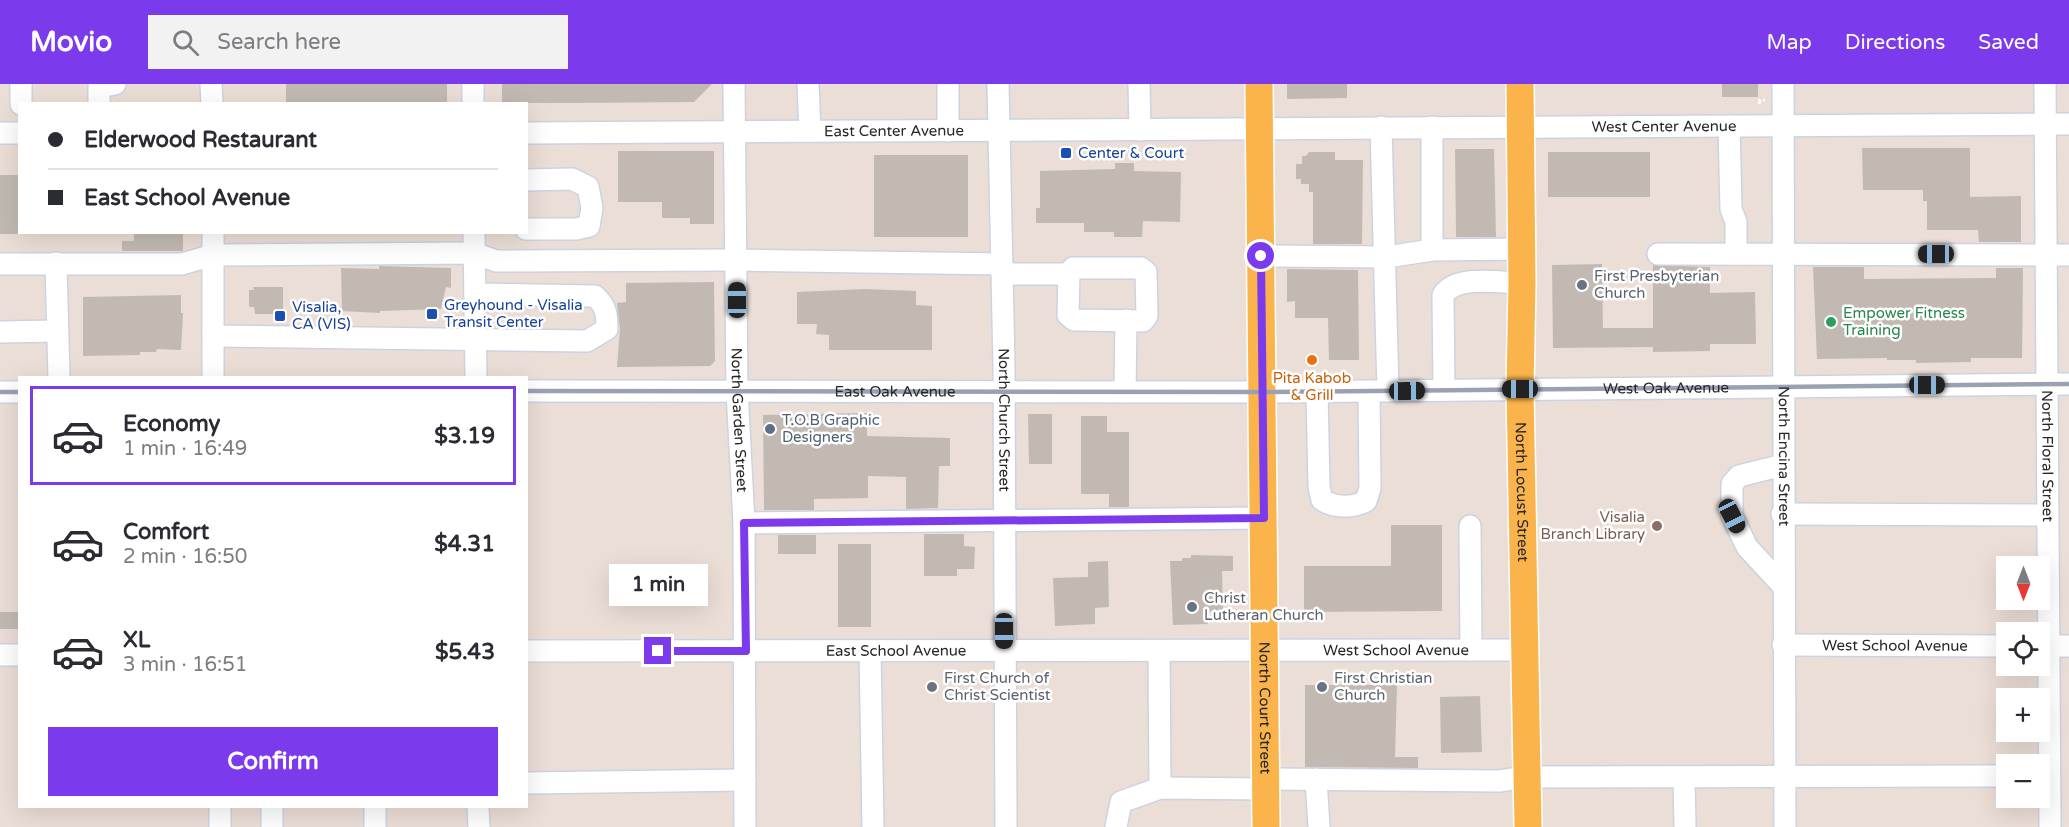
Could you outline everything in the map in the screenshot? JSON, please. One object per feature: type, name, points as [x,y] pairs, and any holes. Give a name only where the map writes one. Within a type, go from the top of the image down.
[{"type":"main road","name":"North Court Street","points":[[1259,84],[1266,827]]},
{"type":"main road","name":"North Locust Street","points":[[1520,84],[1522,249],[1520,389],[1528,827]]},
{"type":"street","points":[[21,84],[21,102]]},
{"type":"street","points":[[99,102],[99,87],[115,84]]},
{"type":"street","points":[[211,84],[212,102]]},
{"type":"street","points":[[473,84],[473,102]]},
{"type":"street","name":"North Garden Street","points":[[734,84],[737,390],[744,523],[746,651],[745,827]]},
{"type":"street","points":[[808,84],[810,131]]},
{"type":"street","points":[[948,84],[948,131]]},
{"type":"street","name":"North Church Street","points":[[998,84],[1004,392],[1006,827]]},
{"type":"street","points":[[1139,84],[1140,130]]},
{"type":"street","name":"North Encina Street","points":[[1783,84],[1786,386],[1782,514],[1785,827]]},
{"type":"street","name":"North Floral Street","points":[[2044,622],[2045,84]]},
{"type":"street","name":"West Center Avenue","points":[[1259,128],[2069,124]]},
{"type":"street","points":[[1730,126],[1731,209],[1736,222],[1736,254]]},
{"type":"street","points":[[1317,392],[1319,487],[1322,500],[1331,506],[1359,505],[1366,501],[1370,488],[1379,391],[1387,257],[1382,127]]},
{"type":"street","points":[[1432,127],[1432,250]]},
{"type":"street","name":"East Center Avenue","points":[[528,133],[1259,128]]},
{"type":"street","points":[[0,132],[18,133]]},
{"type":"street","points":[[528,180],[572,179],[588,187],[592,208],[589,226],[576,229],[528,229]]},
{"type":"street","points":[[213,234],[213,376]]},
{"type":"street","points":[[0,264],[182,264],[213,255],[474,243],[496,261],[736,260],[1002,269],[1069,274]]},
{"type":"street","points":[[474,243],[476,376]]},
{"type":"street","points":[[1261,256],[1387,257],[1432,250],[1522,249]]},
{"type":"street","points":[[1658,254],[2069,255]]},
{"type":"street","points":[[56,263],[59,376]]},
{"type":"street","points":[[1073,268],[1141,268],[1146,272],[1147,316],[1143,321],[1074,320],[1068,315],[1069,274],[1073,268]]},
{"type":"street","points":[[1444,390],[1443,295],[1446,290],[1461,283],[1522,283]]},
{"type":"street","points":[[213,336],[475,337],[587,341],[607,329],[607,313],[603,303],[595,296],[475,294]]},
{"type":"street","points":[[1125,392],[1126,320]]},
{"type":"street","points":[[0,332],[57,331]]},
{"type":"street","name":"West Oak Avenue","points":[[1262,392],[2069,384]]},
{"type":"street","name":"East Oak Avenue","points":[[528,391],[1262,392]]},
{"type":"street","points":[[0,392],[18,392]]},
{"type":"street","points":[[1783,465],[1739,476],[1732,484],[1732,516],[1747,547],[1783,586]]},
{"type":"street","points":[[1782,514],[2046,515]]},
{"type":"street","points":[[744,523],[1264,518]]},
{"type":"street","points":[[1470,526],[1471,650]]},
{"type":"street","name":"West School Avenue","points":[[1783,645],[1996,646]]},
{"type":"street","points":[[2050,646],[2069,646]]},
{"type":"street","name":"West School Avenue","points":[[1266,651],[1526,650]]},
{"type":"street","name":"East School Avenue","points":[[528,651],[1266,651]]},
{"type":"street","points":[[870,651],[873,827]]},
{"type":"street","points":[[1159,651],[1160,788]]},
{"type":"street","points":[[0,655],[18,655]]},
{"type":"street","name":"North Floral Street","points":[[2046,676],[2053,776],[2049,827]]},
{"type":"street","points":[[1116,827],[1121,802],[1160,788],[1266,784],[1316,779],[1499,781],[1527,777],[1996,776]]},
{"type":"street","points":[[1684,777],[1685,827]]},
{"type":"street","points":[[1316,779],[1319,827]]},
{"type":"street","points":[[528,783],[745,780]]},
{"type":"street","points":[[220,808],[220,827]]},
{"type":"street","points":[[272,808],[272,827]]},
{"type":"street","points":[[375,808],[375,827]]},
{"type":"street","points":[[478,808],[479,827]]},
{"type":"building","points":[[286,84],[447,84],[447,102],[286,102]]},
{"type":"building","points":[[502,84],[712,84],[694,102],[502,102]]},
{"type":"building","points":[[1287,84],[1347,84],[1347,98],[1287,99]]},
{"type":"building","points":[[1722,84],[1758,84],[1758,97],[1722,97]]},
{"type":"building","points":[[1862,148],[1970,148],[1970,197],[2021,196],[2021,242],[1979,242],[1978,230],[1927,230],[1927,201],[1923,201],[1923,190],[1863,190]]},
{"type":"building","points":[[1455,149],[1494,149],[1496,237],[1456,237]]},
{"type":"building","points":[[618,151],[714,151],[714,224],[690,224],[690,218],[662,218],[662,202],[618,202]]},
{"type":"building","points":[[1309,152],[1335,152],[1335,160],[1363,160],[1362,244],[1313,244],[1313,192],[1309,192],[1309,184],[1301,184],[1301,179],[1296,179],[1296,164],[1302,164],[1302,156],[1306,156]]},
{"type":"building","points":[[1548,152],[1650,152],[1650,197],[1548,197]]},
{"type":"building","points":[[874,155],[968,155],[968,237],[874,237]]},
{"type":"building","points":[[1115,163],[1134,163],[1134,171],[1181,172],[1180,222],[1143,221],[1142,237],[1114,237],[1114,232],[1084,232],[1084,223],[1036,223],[1036,208],[1040,208],[1040,171],[1115,169]]},
{"type":"building","points":[[0,175],[18,175],[18,234],[0,234]]},
{"type":"building","points":[[134,234],[183,234],[183,251],[122,251],[122,241],[134,241]]},
{"type":"building","points":[[1602,264],[1603,328],[1653,328],[1653,265],[1710,267],[1710,293],[1755,292],[1756,344],[1710,344],[1710,351],[1653,352],[1653,347],[1553,348],[1552,265]]},
{"type":"building","points":[[379,266],[451,268],[451,288],[446,287],[441,309],[380,311],[380,313],[342,311],[341,268],[379,269]]},
{"type":"building","points":[[1813,267],[1864,267],[1864,279],[1996,278],[1996,268],[2023,268],[2022,358],[1971,358],[1971,362],[1916,363],[1916,360],[1887,360],[1887,358],[1817,359]]},
{"type":"building","points":[[1287,269],[1358,270],[1359,360],[1329,360],[1328,318],[1295,318],[1295,301],[1287,302]]},
{"type":"building","points":[[714,282],[715,361],[710,366],[617,367],[620,329],[617,303],[626,302],[626,283]]},
{"type":"building","points":[[253,287],[283,287],[283,314],[255,314],[254,307],[249,307],[249,290],[254,290]]},
{"type":"building","points":[[865,289],[916,291],[916,305],[932,306],[932,350],[829,350],[829,335],[816,334],[817,324],[797,324],[797,292]]},
{"type":"building","points":[[181,295],[181,313],[183,313],[181,350],[157,349],[156,352],[140,352],[140,355],[83,356],[83,297]]},
{"type":"building","points":[[867,413],[867,436],[950,438],[950,466],[939,466],[938,508],[906,509],[906,477],[868,476],[868,498],[814,499],[814,510],[764,510],[763,415]]},
{"type":"building","points":[[1028,414],[1052,414],[1052,464],[1029,464]]},
{"type":"building","points":[[1081,416],[1107,416],[1107,432],[1129,432],[1129,507],[1109,507],[1109,494],[1081,494]]},
{"type":"building","points":[[1391,525],[1442,525],[1442,611],[1304,612],[1304,566],[1391,566]]},
{"type":"building","points":[[924,534],[964,534],[964,546],[975,547],[974,569],[957,569],[957,576],[924,576]]},
{"type":"building","points":[[778,535],[816,535],[816,554],[778,554]]},
{"type":"building","points":[[838,544],[871,544],[871,627],[838,627]]},
{"type":"building","points":[[1191,555],[1233,556],[1233,571],[1222,571],[1223,611],[1208,612],[1208,624],[1173,625],[1170,561],[1182,561],[1182,558],[1191,558]]},
{"type":"building","points":[[1108,561],[1109,607],[1095,608],[1095,624],[1055,626],[1053,578],[1088,577],[1088,562]]},
{"type":"building","points":[[0,612],[18,612],[18,629],[0,629]]},
{"type":"building","points":[[1305,685],[1397,685],[1395,757],[1418,757],[1418,768],[1305,767]]},
{"type":"building","points":[[1480,696],[1482,752],[1441,753],[1440,697]]},
{"type":"railway","points":[[528,391],[1271,392],[2069,384]]},
{"type":"railway","points":[[0,392],[18,392]]},
{"type":"place","name":"Center & Court","points":[[1066,153]]},
{"type":"place","name":"First Presbyterian Church","points":[[1582,285]]},
{"type":"place","name":"Greyhound - Visalia Transit Center","points":[[432,314]]},
{"type":"place","name":"Visalia, CA (VIS)","points":[[280,316]]},
{"type":"place","name":"Empower Fitness Training","points":[[1831,322]]},
{"type":"place","name":"Pita Kabob & Grill","points":[[1312,360]]},
{"type":"place","name":"T.O.B Graphic Designers","points":[[770,429]]},
{"type":"place","name":"Visalia Branch Library","points":[[1657,526]]},
{"type":"place","name":"Christ Lutheran Church","points":[[1192,607]]},
{"type":"place","name":"First Church of Christ Scientist","points":[[932,687]]},
{"type":"place","name":"First Christian Church","points":[[1322,687]]},
{"type":"route","points":[[658,651],[746,651],[744,523],[1264,518],[1261,256]]}]
